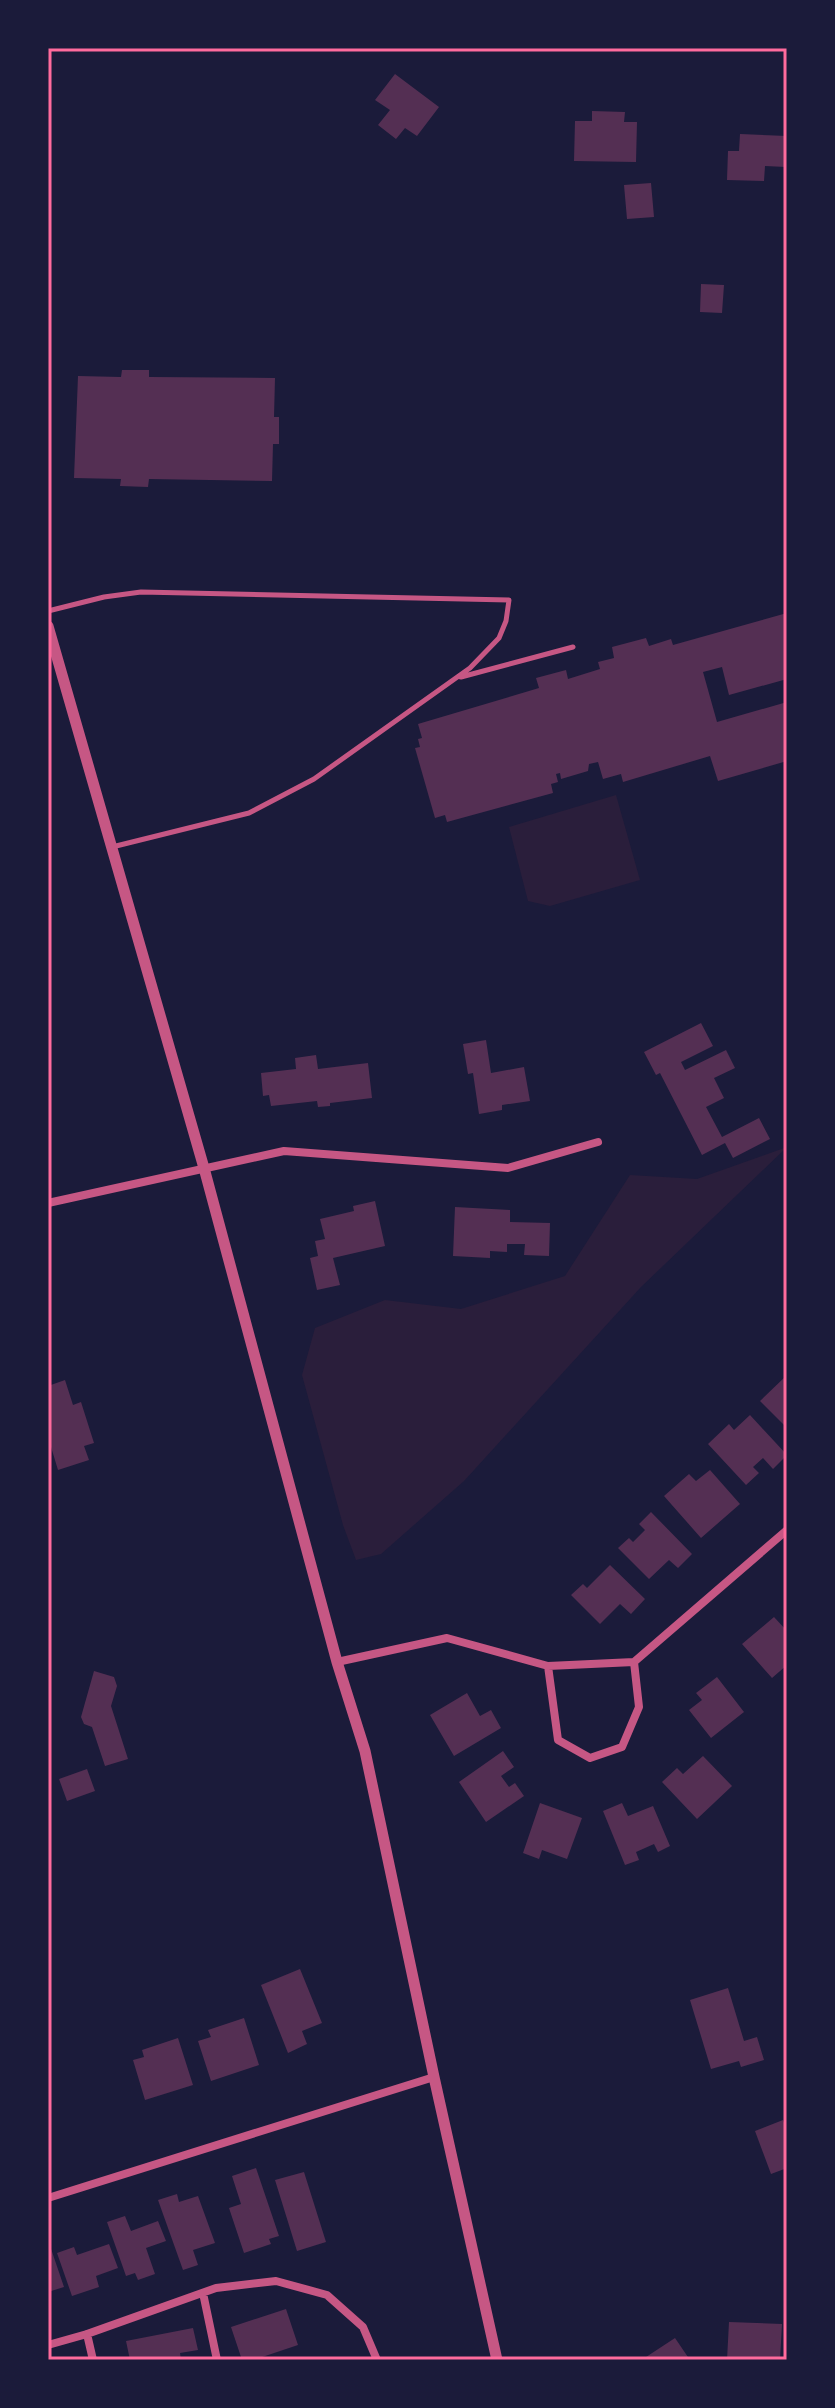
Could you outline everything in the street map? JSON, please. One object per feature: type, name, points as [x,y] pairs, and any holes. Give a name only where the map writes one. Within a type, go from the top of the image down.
[{"type":"street","points":[[48,626],[204,1168],[337,1662],[365,1751],[497,2360]]},
{"type":"street","points":[[48,1203],[284,1151],[508,1168],[598,1142]]},
{"type":"street","points":[[337,1662],[447,1638],[548,1666],[634,1662],[785,1537]]},
{"type":"street","points":[[548,1666],[558,1740],[590,1758],[622,1747],[639,1707],[634,1662]]},
{"type":"street","points":[[48,2198],[434,2077]]},
{"type":"street","points":[[48,2345],[216,2288],[276,2281],[327,2295],[363,2327],[377,2360]]},
{"type":"street","points":[[203,2293],[217,2360]]},
{"type":"street","points":[[87,2334],[93,2360]]},
{"type":"lane","points":[[48,611],[104,597],[141,592],[509,600],[506,621],[499,638],[470,668],[349,756],[249,813],[112,847]]},
{"type":"lane","points":[[456,678],[573,647]]},
{"type":"shaded area","points":[[616,795],[640,880],[550,906],[528,901],[509,827]]},
{"type":"shaded area","points":[[787,1147],[641,1287],[464,1481],[381,1554],[356,1560],[343,1525],[302,1375],[315,1328],[385,1300],[461,1309],[565,1276],[630,1175],[697,1179]]},
{"type":"building","points":[[395,74],[439,107],[417,136],[405,128],[396,139],[378,125],[390,110],[375,100]]},
{"type":"building","points":[[592,111],[625,112],[624,122],[637,122],[636,162],[574,161],[575,121],[592,121]]},
{"type":"building","points":[[740,134],[787,136],[786,167],[765,166],[764,181],[727,180],[728,151],[739,151]]},
{"type":"building","points":[[651,183],[654,217],[627,219],[624,185]]},
{"type":"building","points":[[701,284],[724,285],[722,313],[700,312]]},
{"type":"building","points":[[122,370],[149,370],[149,377],[275,378],[274,417],[279,417],[279,444],[273,444],[272,481],[149,479],[148,487],[120,486],[121,479],[74,478],[78,376],[121,377]]},
{"type":"building","points":[[787,613],[787,679],[729,695],[722,667],[703,672],[717,722],[787,702],[787,761],[718,781],[710,756],[623,782],[621,774],[603,779],[598,762],[589,764],[588,771],[561,779],[560,773],[556,774],[558,782],[551,784],[553,793],[447,822],[445,815],[435,818],[415,748],[420,747],[418,739],[422,738],[418,724],[539,688],[536,678],[566,670],[568,679],[600,669],[598,662],[614,658],[612,647],[646,638],[649,646],[671,639],[673,645]]},
{"type":"building","points":[[701,1023],[713,1046],[681,1062],[685,1070],[726,1050],[735,1068],[714,1078],[724,1098],[706,1107],[722,1137],[759,1118],[770,1139],[733,1158],[725,1143],[702,1155],[660,1073],[656,1075],[644,1052]]},
{"type":"building","points":[[486,1040],[491,1073],[524,1067],[530,1101],[502,1105],[502,1110],[479,1114],[473,1073],[468,1074],[463,1044]]},
{"type":"building","points":[[316,1055],[318,1069],[368,1063],[372,1098],[318,1107],[317,1101],[271,1106],[269,1095],[263,1096],[261,1073],[296,1069],[295,1058]]},
{"type":"building","points":[[375,1201],[385,1246],[333,1258],[340,1285],[317,1290],[310,1258],[318,1256],[315,1241],[325,1239],[320,1219],[354,1211],[353,1206]]},
{"type":"building","points":[[455,1207],[510,1210],[510,1222],[550,1223],[549,1256],[524,1255],[525,1244],[507,1244],[507,1252],[490,1251],[490,1258],[453,1256]]},
{"type":"building","points":[[787,1375],[787,1428],[760,1401]]},
{"type":"building","points":[[65,1380],[73,1405],[81,1402],[94,1443],[84,1446],[89,1460],[58,1470],[48,1437],[48,1386]]},
{"type":"building","points":[[750,1415],[787,1455],[773,1469],[763,1458],[753,1467],[759,1473],[746,1485],[708,1444],[729,1424],[734,1430]]},
{"type":"building","points":[[710,1470],[740,1504],[701,1538],[664,1496],[689,1474],[696,1481]]},
{"type":"building","points":[[651,1512],[692,1554],[678,1568],[669,1560],[649,1579],[618,1548],[629,1538],[633,1542],[645,1530],[639,1524]]},
{"type":"building","points":[[610,1565],[645,1599],[631,1614],[620,1604],[600,1624],[571,1595],[583,1584],[587,1588]]},
{"type":"building","points":[[774,1617],[787,1631],[787,1665],[772,1678],[742,1644]]},
{"type":"building","points":[[94,1671],[114,1677],[117,1686],[111,1706],[128,1759],[105,1766],[92,1727],[84,1724],[81,1717]]},
{"type":"building","points":[[717,1677],[744,1712],[711,1738],[689,1710],[702,1700],[696,1693]]},
{"type":"building","points":[[467,1693],[480,1716],[491,1710],[501,1728],[454,1756],[430,1715]]},
{"type":"building","points":[[503,1751],[514,1767],[501,1776],[509,1787],[515,1783],[524,1796],[486,1822],[459,1782]]},
{"type":"building","points":[[703,1756],[732,1786],[697,1819],[662,1782],[677,1768],[683,1774]]},
{"type":"building","points":[[87,1769],[95,1791],[67,1801],[59,1779]]},
{"type":"building","points":[[540,1803],[582,1818],[567,1859],[542,1850],[539,1859],[523,1853]]},
{"type":"building","points":[[622,1803],[628,1816],[653,1806],[670,1846],[658,1852],[654,1844],[636,1852],[639,1860],[625,1865],[603,1811]]},
{"type":"building","points":[[300,1969],[322,2023],[302,2031],[307,2044],[288,2053],[261,1985]]},
{"type":"building","points":[[728,1988],[744,2041],[757,2037],[764,2060],[741,2067],[739,2061],[711,2069],[690,2000]]},
{"type":"building","points":[[244,2018],[259,2065],[211,2081],[198,2041],[211,2037],[208,2030]]},
{"type":"building","points":[[178,2038],[193,2085],[145,2100],[133,2060],[144,2057],[142,2050]]},
{"type":"building","points":[[783,2120],[787,2130],[787,2168],[771,2174],[755,2131]]},
{"type":"building","points":[[256,2168],[279,2236],[269,2239],[271,2244],[244,2253],[229,2208],[241,2204],[232,2176]]},
{"type":"building","points":[[304,2172],[326,2242],[297,2251],[275,2180]]},
{"type":"building","points":[[177,2194],[179,2202],[198,2196],[215,2243],[193,2250],[198,2265],[183,2270],[158,2200]]},
{"type":"building","points":[[125,2216],[131,2231],[158,2221],[166,2241],[146,2248],[155,2274],[138,2280],[135,2273],[126,2276],[107,2222]]},
{"type":"building","points":[[48,2240],[64,2287],[48,2292]]},
{"type":"building","points":[[109,2244],[118,2268],[96,2276],[99,2287],[72,2296],[57,2253],[74,2247],[77,2255]]},
{"type":"building","points":[[286,2309],[298,2345],[253,2360],[242,2360],[231,2327]]},
{"type":"building","points":[[729,2322],[782,2324],[780,2360],[727,2360]]},
{"type":"building","points":[[193,2328],[198,2350],[180,2353],[181,2360],[130,2360],[126,2341]]},
{"type":"building","points":[[675,2338],[690,2360],[637,2360],[643,2359]]}]
